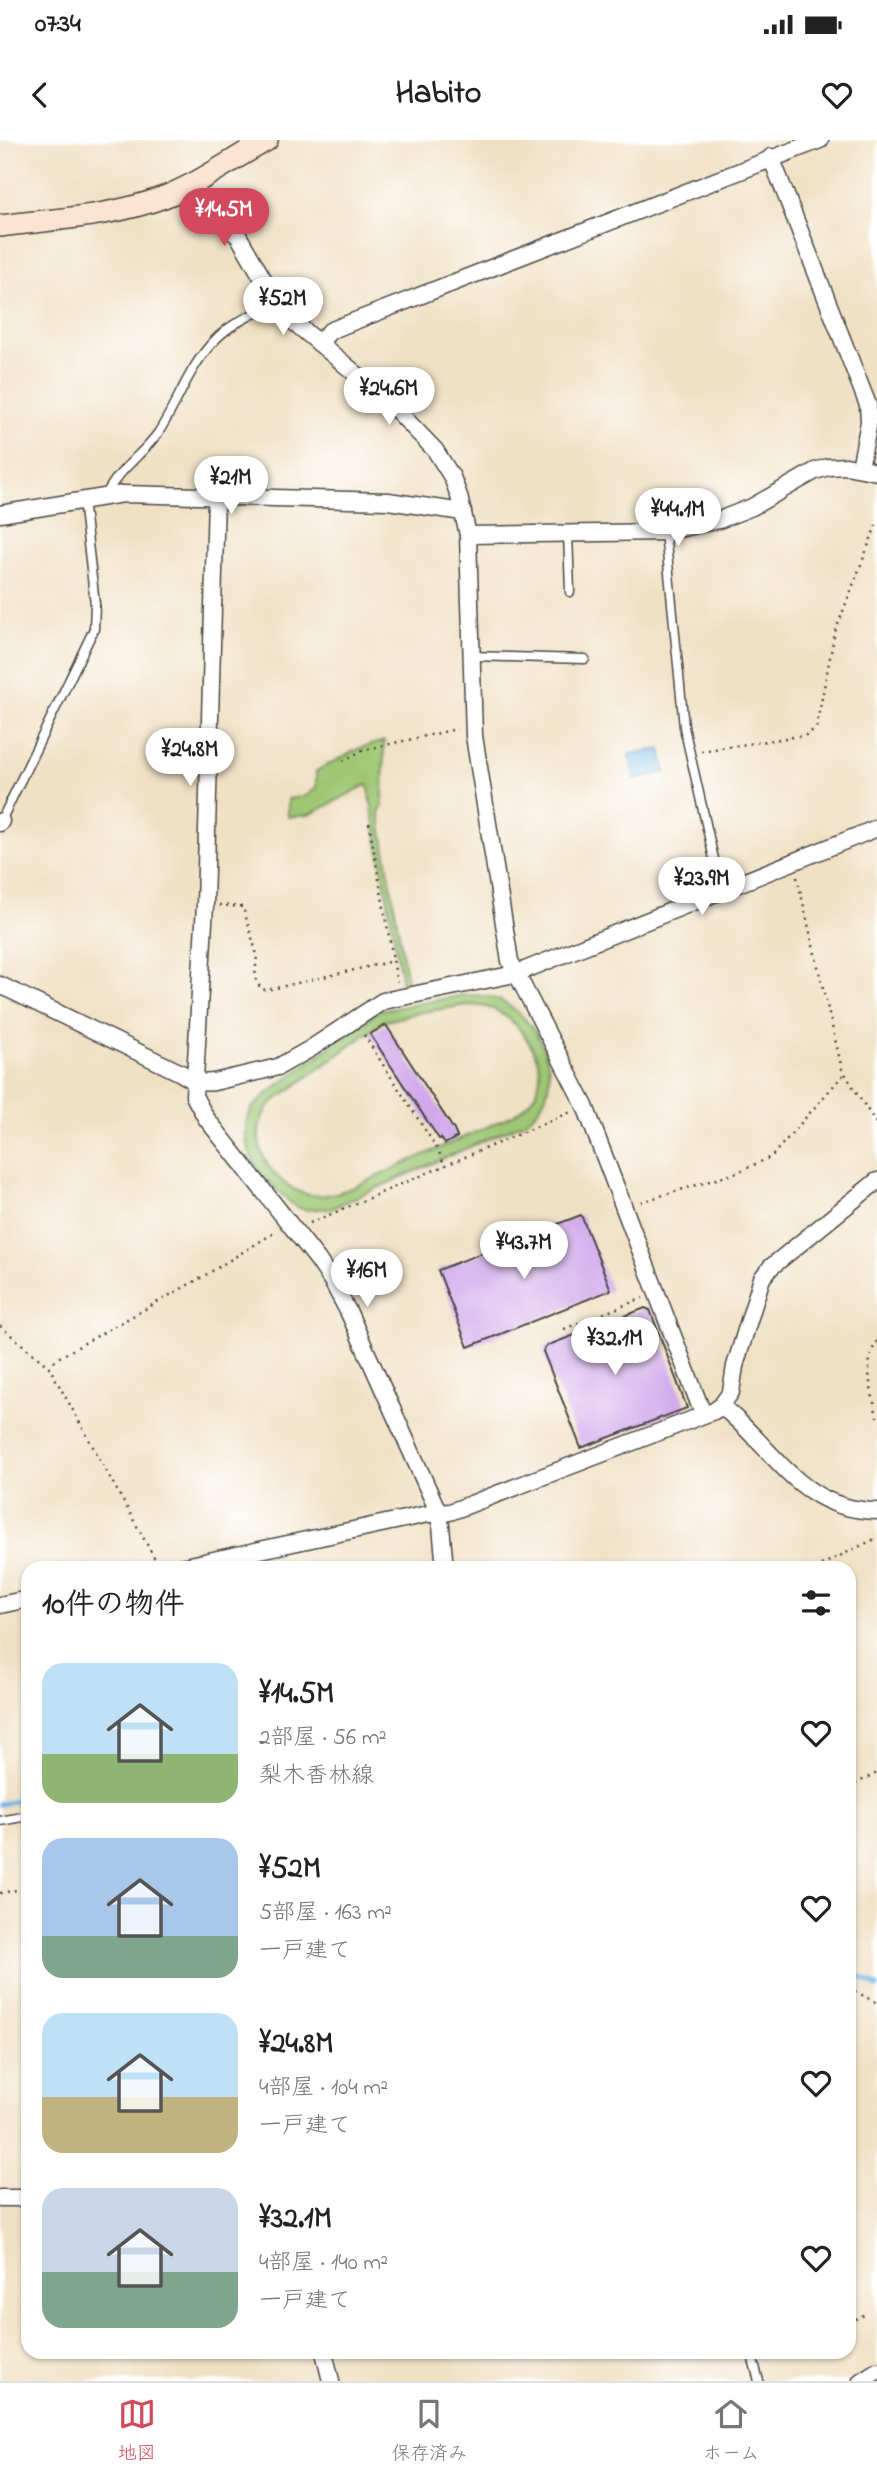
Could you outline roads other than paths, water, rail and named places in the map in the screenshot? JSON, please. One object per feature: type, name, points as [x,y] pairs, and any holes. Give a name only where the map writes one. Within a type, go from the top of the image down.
[{"type":"main road","points":[[0,226],[134,206],[167,196],[267,140]]},
{"type":"street","points":[[319,343],[330,331],[820,140]]},
{"type":"street","points":[[771,157],[868,405],[869,422],[860,468]]},
{"type":"street","points":[[186,186],[239,237],[282,312],[387,400],[435,450],[452,477],[468,535],[473,725],[510,961],[585,1106],[704,1414]]},
{"type":"street","points":[[468,535],[665,532],[719,520],[752,507],[815,471],[828,467],[860,468],[877,472]]},
{"type":"street","points":[[0,514],[106,495],[150,494],[388,501],[463,512]]},
{"type":"street","points":[[216,497],[205,905],[194,1096],[206,1118],[318,1260],[342,1300],[438,1514],[444,1561]]},
{"type":"street","points":[[0,985],[181,1073],[194,1082],[203,1084],[278,1067],[383,1001],[515,974],[877,828]]},
{"type":"street","points":[[210,1561],[450,1512],[721,1406],[731,1392],[735,1366],[762,1278],[771,1267],[877,1181]]},
{"type":"street","points":[[721,1406],[804,1488],[823,1499],[844,1506],[877,1511]]},
{"type":"street","points":[[0,1605],[21,1600]]},
{"type":"street","points":[[0,2198],[21,2197]]},
{"type":"street","points":[[326,2359],[331,2381]]},
{"type":"street","points":[[861,2381],[877,2371]]},
{"type":"lane","points":[[106,495],[112,482],[157,434],[202,355],[216,339],[237,323],[275,303]]},
{"type":"lane","points":[[1,822],[94,629],[95,604],[83,500]]},
{"type":"lane","points":[[665,532],[684,727],[721,890]]},
{"type":"lane","points":[[568,533],[570,592]]},
{"type":"lane","points":[[470,656],[586,659]]},
{"type":"lane","points":[[0,1821],[21,1817]]},
{"type":"lane","points":[[753,2359],[759,2381]]},
{"type":"water","points":[[661,749],[666,772],[635,779],[629,754]]},
{"type":"waterway","points":[[0,1804],[21,1800]]},
{"type":"waterway","points":[[856,1975],[877,1987]]}]
